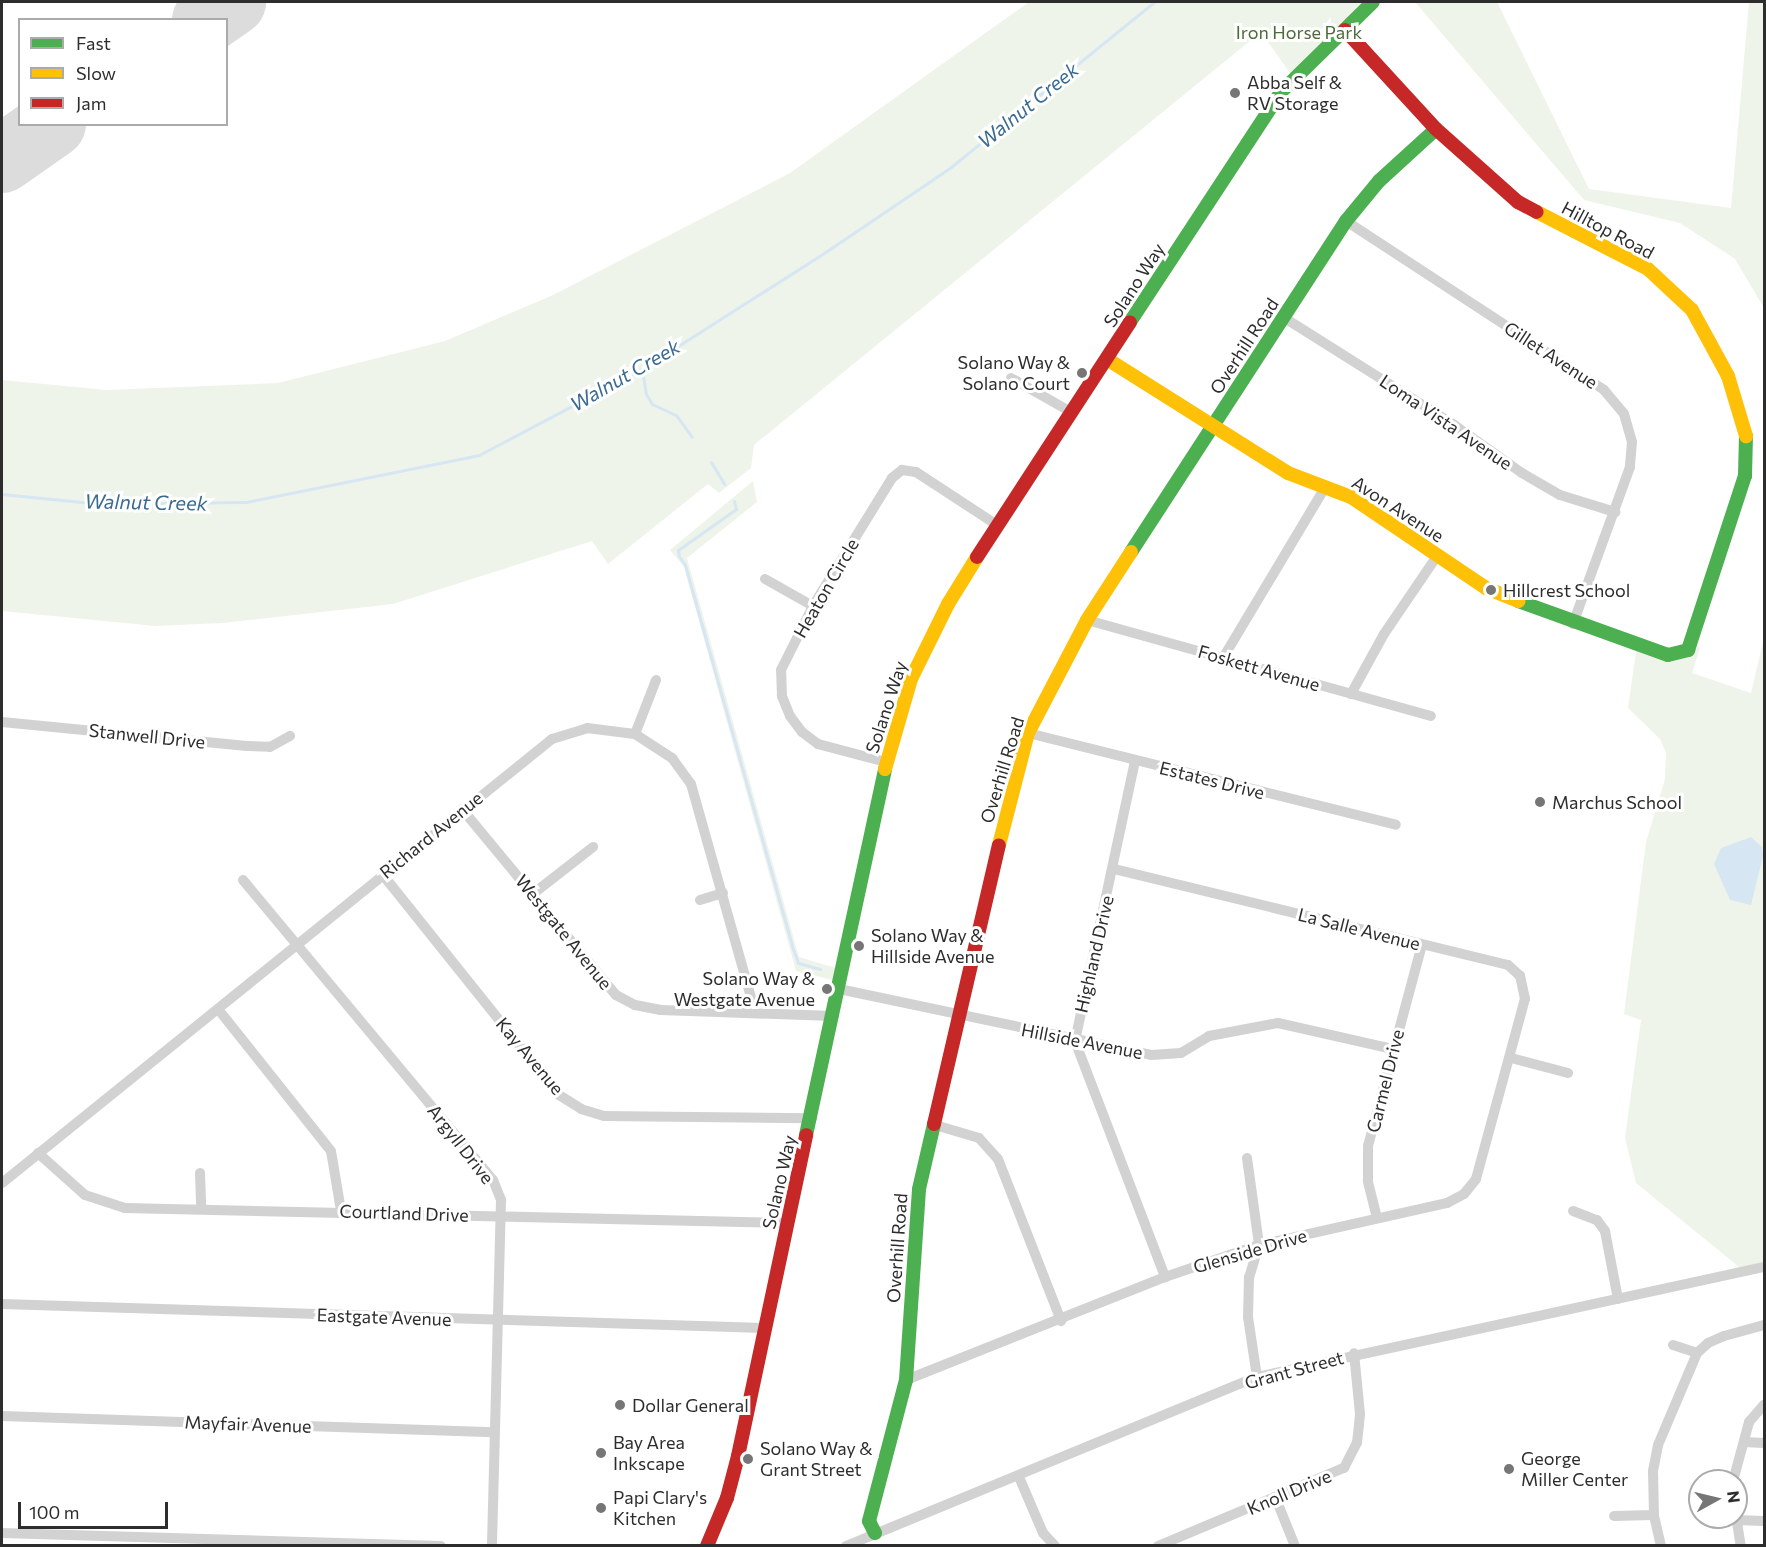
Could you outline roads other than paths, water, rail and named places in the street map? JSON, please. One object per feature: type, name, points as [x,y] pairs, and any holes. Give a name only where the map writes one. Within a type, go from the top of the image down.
[{"type":"street","name":"Solano Way","points":[[707,1545],[728,1498],[834,1016],[886,762],[911,679],[948,604],[997,525],[1282,91],[1373,2]]},
{"type":"street","name":"Hilltop Road","points":[[1345,30],[1436,129],[1518,202],[1648,269],[1692,310],[1728,376],[1746,430],[1745,476],[1692,644],[1683,653]]},
{"type":"street","name":"Overhill Road","points":[[875,1533],[869,1521],[906,1380],[919,1189],[958,1016],[1028,733],[1087,620],[1346,221],[1379,181],[1436,129]]},
{"type":"street","name":"Gillet Avenue","points":[[1346,221],[1604,390],[1624,414],[1632,442],[1630,467],[1573,624]]},
{"type":"street","name":"Loma Vista Avenue","points":[[1283,318],[1453,424],[1522,473],[1560,495],[1615,512]]},
{"type":"street","name":"Avon Avenue","points":[[1107,359],[1288,473],[1351,497],[1486,588],[1573,624],[1668,655],[1683,653]]},
{"type":"street","points":[[1011,378],[1071,412]]},
{"type":"street","name":"Heaton Circle","points":[[886,762],[818,744],[790,717],[782,696],[781,670],[813,606],[892,478],[902,470],[916,472],[997,525]]},
{"type":"street","points":[[1223,658],[1326,486]]},
{"type":"street","points":[[1351,694],[1383,634],[1437,556]]},
{"type":"street","points":[[765,579],[813,606]]},
{"type":"street","name":"Foskett Avenue","points":[[1087,620],[1431,716]]},
{"type":"street","points":[[635,734],[656,680]]},
{"type":"street","name":"Stanwell Drive","points":[[2,722],[247,746],[270,747],[290,736]]},
{"type":"street","name":"Richard Avenue","points":[[2,1183],[462,809],[552,739],[587,728],[635,734],[672,758],[691,784],[755,1011]]},
{"type":"street","name":"Estates Drive","points":[[1028,733],[1396,825]]},
{"type":"street","name":"Highland Drive","points":[[1075,1041],[1135,761]]},
{"type":"street","name":"Westgate Avenue","points":[[462,809],[534,893],[616,995],[635,1005],[660,1010],[755,1011],[834,1016]]},
{"type":"street","points":[[534,893],[592,847]]},
{"type":"street","name":"La Salle Avenue","points":[[1113,868],[1508,965],[1520,976],[1524,999],[1511,1058]]},
{"type":"street","name":"Kay Avenue","points":[[382,874],[560,1095],[581,1109],[604,1116],[812,1118]]},
{"type":"street","name":"Argyll Drive","points":[[243,880],[298,943],[493,1180],[502,1216],[497,1321],[492,1545]]},
{"type":"street","points":[[700,900],[723,893]]},
{"type":"street","name":"Carmel Drive","points":[[1377,1218],[1368,1181],[1368,1146],[1392,1049],[1422,945]]},
{"type":"street","name":"Hillside Avenue","points":[[839,990],[1151,1055],[1181,1053],[1209,1036],[1278,1023],[1392,1049]]},
{"type":"street","points":[[218,1009],[331,1151],[341,1211]]},
{"type":"street","points":[[1075,1041],[1165,1277]]},
{"type":"street","points":[[1511,1058],[1568,1072]]},
{"type":"street","name":"Glenside Drive","points":[[906,1380],[1061,1321],[1165,1277],[1259,1245],[1447,1203],[1464,1194],[1476,1179],[1511,1058]]},
{"type":"street","points":[[934,1125],[979,1138],[998,1159],[1061,1321]]},
{"type":"street","name":"Courtland Drive","points":[[38,1153],[85,1195],[125,1208],[201,1207],[789,1223]]},
{"type":"street","points":[[1247,1158],[1259,1245],[1249,1277],[1248,1317],[1257,1377]]},
{"type":"street","points":[[200,1173],[201,1207]]},
{"type":"street","points":[[1573,1211],[1597,1220],[1605,1231],[1618,1299]]},
{"type":"street","name":"Grant Street","points":[[846,1545],[1019,1477],[1257,1377],[1354,1353],[1764,1267]]},
{"type":"street","name":"Eastgate Avenue","points":[[2,1304],[766,1328]]},
{"type":"street","points":[[1661,1545],[1654,1515],[1653,1471],[1658,1445],[1697,1353],[1724,1336],[1764,1325]]},
{"type":"street","points":[[1673,1345],[1697,1353]]},
{"type":"street","name":"Knoll Drive","points":[[1158,1545],[1276,1499],[1344,1468],[1357,1443],[1360,1414],[1354,1353]]},
{"type":"street","points":[[1736,1469],[1749,1422],[1764,1405]]},
{"type":"street","name":"Mayfair Avenue","points":[[2,1416],[494,1432]]},
{"type":"street","points":[[1744,1442],[1764,1443]]},
{"type":"street","points":[[1019,1477],[1043,1533],[1055,1545]]},
{"type":"street","points":[[1276,1499],[1295,1545]]},
{"type":"street","points":[[1614,1516],[1654,1515]]},
{"type":"street","points":[[1748,1519],[1764,1521]]},
{"type":"street","points":[[1738,1529],[1742,1545]]},
{"type":"street","points":[[2,1533],[441,1545]]},
{"type":"water","points":[[1751,837],[1762,847],[1763,856],[1751,905],[1730,900],[1714,864],[1721,848]]},
{"type":"waterway","name":"Walnut Creek","points":[[2,494],[101,504],[246,502],[479,455],[642,369],[827,251],[951,167],[1154,2]]},
{"type":"waterway","points":[[642,369],[646,394],[652,404],[676,415],[692,437]]},
{"type":"waterway","points":[[711,462],[724,484]]},
{"type":"waterway","points":[[734,501],[736,509],[678,550],[679,556],[685,565],[793,949],[798,963],[820,969]]},
{"type":"place","name":"Abba Self & RV Storage","points":[[1235,93]]},
{"type":"place","name":"Solano Way & Solano Court","points":[[1082,373]]},
{"type":"place","name":"Hillcrest School","points":[[1491,590]]},
{"type":"place","name":"Marchus School","points":[[1540,802]]},
{"type":"place","name":"Solano Way & Hillside Avenue","points":[[859,946]]},
{"type":"place","name":"Solano Way & Westgate Avenue","points":[[827,989]]},
{"type":"place","name":"Dollar General","points":[[620,1405]]},
{"type":"place","name":"Bay Area Inkscape","points":[[601,1453]]},
{"type":"place","name":"Solano Way & Grant Street","points":[[748,1459]]},
{"type":"place","name":"George Miller Center","points":[[1509,1469]]},
{"type":"place","name":"Papi Clary's Kitchen","points":[[601,1508]]},
{"type":"park label","name":"Iron Horse Park","points":[[1299,32]]}]
